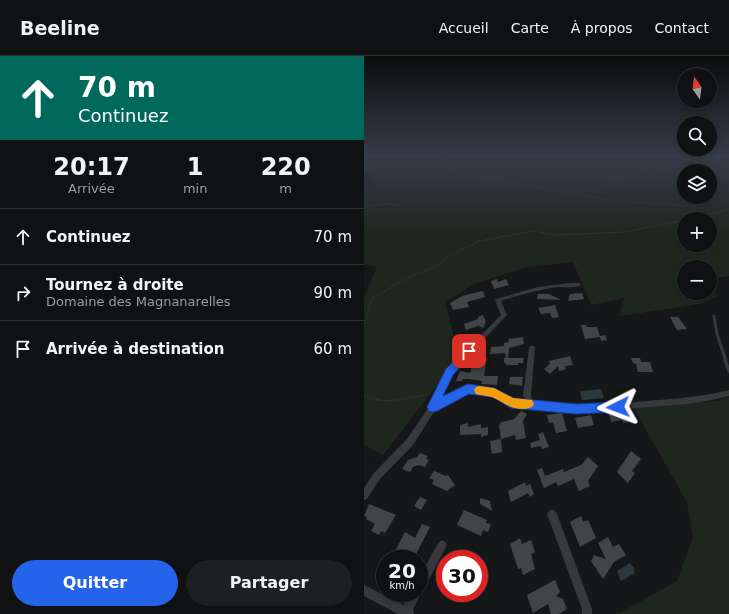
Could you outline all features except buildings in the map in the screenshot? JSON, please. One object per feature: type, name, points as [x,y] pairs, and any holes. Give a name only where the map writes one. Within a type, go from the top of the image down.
[{"type":"street","points":[[364,496],[377,476],[410,442],[433,407],[450,372],[504,314],[498,300],[541,288],[565,284],[579,285]]},
{"type":"street","points":[[531,404],[527,396],[532,348]]},
{"type":"street","points":[[433,407],[468,389],[494,392],[511,403],[576,409],[691,400],[717,397],[729,393]]},
{"type":"street","points":[[552,514],[587,609],[586,614]]},
{"type":"street","points":[[428,570],[442,544]]},
{"type":"street","points":[[364,590],[407,613],[412,602]]},
{"type":"lane","points":[[714,316],[717,334],[729,370]]},
{"type":"path","points":[[509,182],[556,191],[572,192],[604,190],[609,182]]},
{"type":"path","points":[[572,192],[613,202],[697,206],[701,208],[702,212]]},
{"type":"path","points":[[364,206],[387,204],[404,206]]},
{"type":"path","points":[[717,213],[729,209]]},
{"type":"path","points":[[364,326],[370,301],[378,295],[411,276],[437,266],[448,257],[479,242],[534,230],[556,235],[626,232],[677,221]]},
{"type":"path","points":[[364,396],[373,401],[400,402],[419,395],[438,395]]},
{"type":"shaded area","points":[[372,182],[677,182],[677,204],[717,204],[717,182],[729,182],[729,276],[717,278],[717,260],[677,260],[677,300],[710,300],[700,304],[620,316],[624,298],[591,305],[573,262],[527,267],[474,284],[445,302],[459,357],[383,455],[364,445],[364,297],[377,267],[364,265],[364,186],[373,185]]},
{"type":"shaded area","points":[[601,389],[604,398],[582,400],[580,391]]},
{"type":"shaded area","points":[[729,397],[729,614],[618,614],[677,581],[693,537],[687,502],[633,407],[718,401]]},
{"type":"shaded area","points":[[630,563],[634,568],[635,573],[621,581],[617,571]]},
{"type":"slow traffic","points":[[479,390],[494,392],[511,403],[528,404]]},
{"type":"route","points":[[469,351],[450,372],[433,407],[468,389],[494,392],[511,403],[576,409],[618,407]]}]
